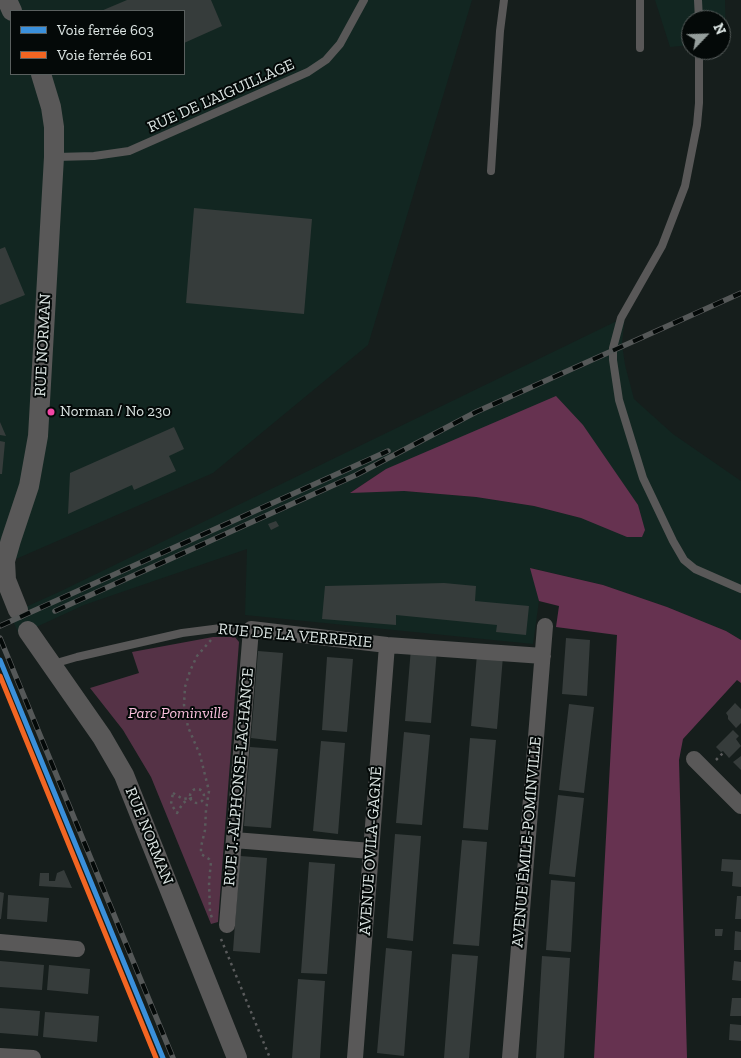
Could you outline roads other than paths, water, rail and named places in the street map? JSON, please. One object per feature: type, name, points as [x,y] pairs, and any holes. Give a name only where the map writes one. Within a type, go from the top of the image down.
[{"type":"street","name":"RUE NORMAN","points":[[18,610],[6,580],[5,562],[10,540],[27,494],[35,461],[54,156],[52,112],[41,75]]},
{"type":"street","name":"AVENUE ÉMILE-POMINVILLE","points":[[510,1058],[545,626]]},
{"type":"street","name":"RUE DE LA VERRERIE","points":[[251,630],[387,645],[542,656]]},
{"type":"street","name":"RUE J.-ALPHONSE-LACHANCE","points":[[220,928],[234,840],[251,630]]},
{"type":"street","name":"RUE NORMAN","points":[[28,631],[109,748],[124,774],[237,1058]]},
{"type":"street","name":"AVENUE OVILA-GAGNÉ","points":[[355,1058],[387,645]]},
{"type":"street","points":[[694,759],[741,806]]},
{"type":"street","points":[[234,840],[371,851]]},
{"type":"street","points":[[0,942],[77,949]]},
{"type":"street","points":[[0,1056],[33,1058]]},
{"type":"lane","name":"RUE DE L'AIGUILLAGE","points":[[54,156],[102,155],[129,151],[308,72],[326,60],[337,48],[364,0]]},
{"type":"lane","points":[[491,171],[500,31],[504,0]]},
{"type":"lane","points":[[640,0],[640,48]]},
{"type":"lane","points":[[699,60],[698,125],[685,186],[662,246],[621,318],[613,348],[613,360],[619,400],[643,478],[673,541],[684,560],[695,569],[741,589]]},
{"type":"lane","name":"RUE DE LA VERRERIE","points":[[51,665],[77,656],[182,633],[222,628],[251,630]]},
{"type":"railway","points":[[55,611],[356,475],[476,412],[741,293]]},
{"type":"railway","points":[[0,626],[388,451]]},
{"type":"railway","points":[[0,638],[173,1058]]},
{"type":"rail line","name":"603","points":[[0,660],[163,1058]]},
{"type":"rail line","name":"601","points":[[0,676],[156,1058]]},
{"type":"place","name":"Norman / No 230","points":[[51,412]]},
{"type":"park label","name":"Parc Pominville","points":[[178,713]]}]
